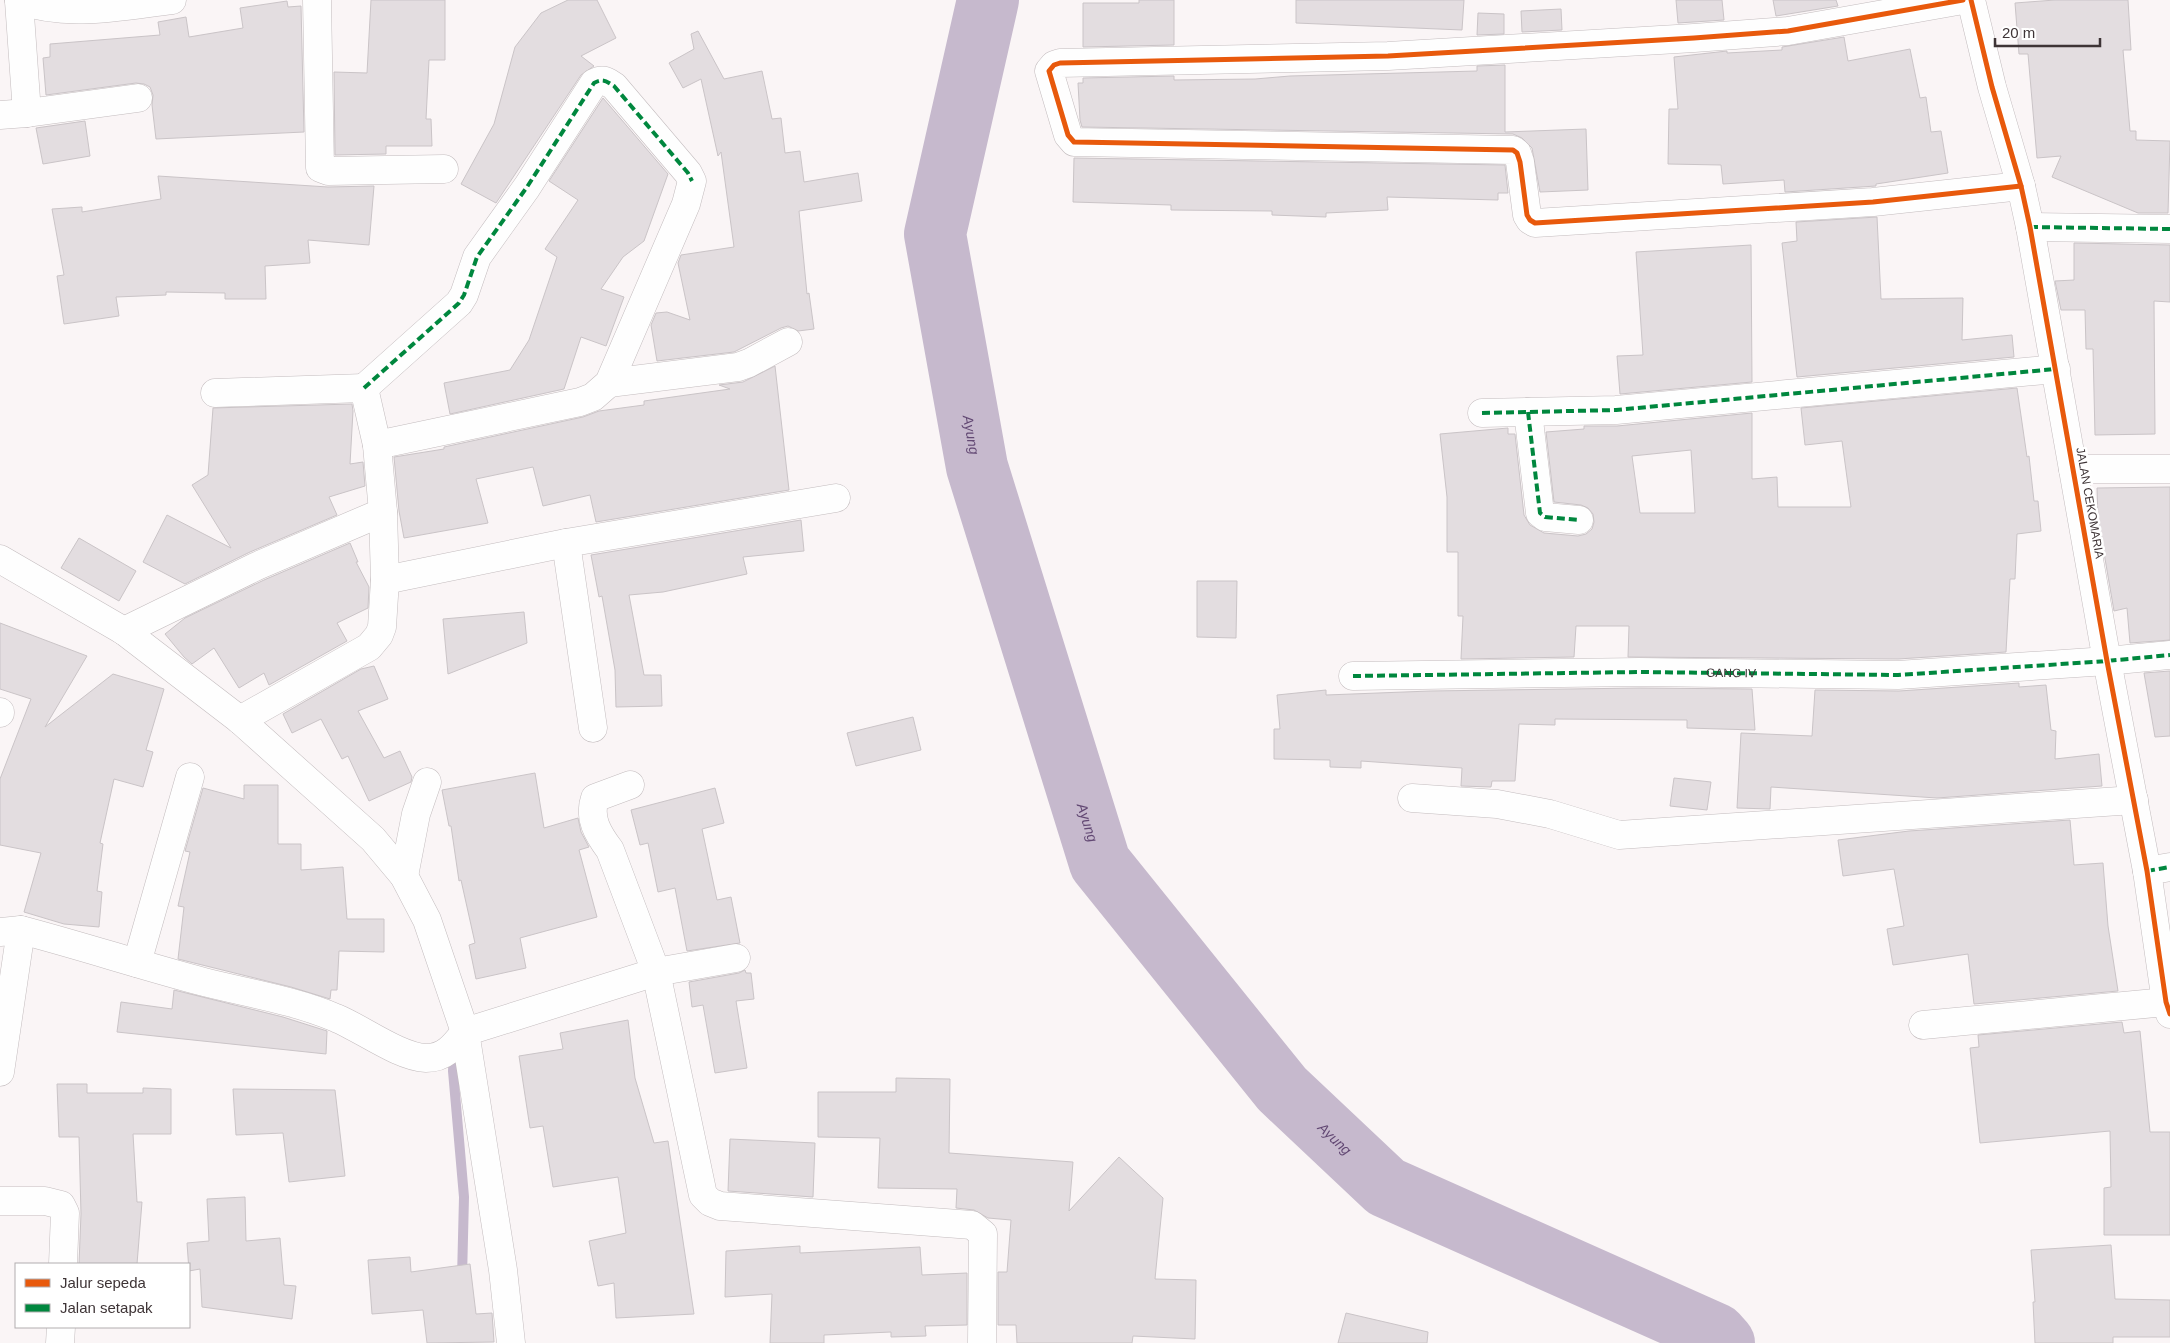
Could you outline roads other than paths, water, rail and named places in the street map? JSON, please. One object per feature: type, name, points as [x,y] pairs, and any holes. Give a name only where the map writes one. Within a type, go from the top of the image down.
[{"type":"street","points":[[27,113],[19,0],[73,9],[102,9],[172,0]]},
{"type":"street","points":[[316,0],[320,168],[328,171],[444,169]]},
{"type":"street","points":[[1963,0],[1779,32],[1388,56],[1060,63],[1054,65],[1049,71],[1068,134],[1074,142],[1513,150],[1517,153],[1520,162],[1527,215],[1535,223],[1873,202],[2021,186]]},
{"type":"street","name":"JALAN CEKOMARIA","points":[[1972,0],[1992,87],[2021,186],[2030,227],[2107,661],[2134,800],[2159,869],[2168,1008]]},
{"type":"street","points":[[215,393],[364,388],[459,303],[464,295],[477,257],[527,187],[594,83],[606,80],[614,86],[688,173],[692,181],[686,204],[609,383],[593,397],[580,402],[377,445]]},
{"type":"street","points":[[0,116],[138,98]]},
{"type":"street","points":[[2030,227],[2170,229]]},
{"type":"street","points":[[609,383],[738,367],[788,342]]},
{"type":"street","points":[[1482,413],[1616,410],[2056,368]]},
{"type":"street","points":[[240,720],[373,642],[382,627],[385,580],[383,512],[377,445],[364,388]]},
{"type":"street","points":[[1528,412],[1540,513],[1545,517],[1579,520]]},
{"type":"street","points":[[2074,469],[2170,469]]},
{"type":"street","points":[[385,580],[566,543],[836,498]]},
{"type":"street","points":[[124,631],[257,566],[383,512]]},
{"type":"street","points":[[566,543],[593,728]]},
{"type":"street","points":[[0,559],[124,631],[240,720],[373,838],[404,876],[427,920],[465,1032],[503,1270],[511,1343]]},
{"type":"street","name":"GANG IV","points":[[1353,676],[1639,672],[1898,675],[2170,655]]},
{"type":"street","points":[[137,963],[190,777]]},
{"type":"street","points":[[404,876],[416,814],[427,782]]},
{"type":"street","points":[[630,785],[594,798],[591,809],[599,836],[610,850],[656,972],[703,1195],[710,1202],[720,1206],[972,1225],[983,1234],[982,1343]]},
{"type":"street","points":[[1412,798],[1498,804],[1550,814],[1619,835],[2134,800]]},
{"type":"street","points":[[0,1072],[10,931],[276,1000],[336,1018],[408,1054],[425,1058],[442,1056],[465,1032],[656,972],[736,958]]},
{"type":"street","points":[[1922,1025],[2168,1008]]},
{"type":"street","points":[[0,1201],[45,1201],[61,1205],[64,1213],[63,1263]]},
{"type":"street","points":[[60,1343],[61,1328]]},
{"type":"waterway","name":"Ayung","points":[[988,0],[935,234],[977,467],[1100,863],[1282,1089],[1386,1187],[1716,1334],[1724,1343]]},
{"type":"waterway","points":[[454,1051],[453,1071],[464,1197],[462,1278]]}]
